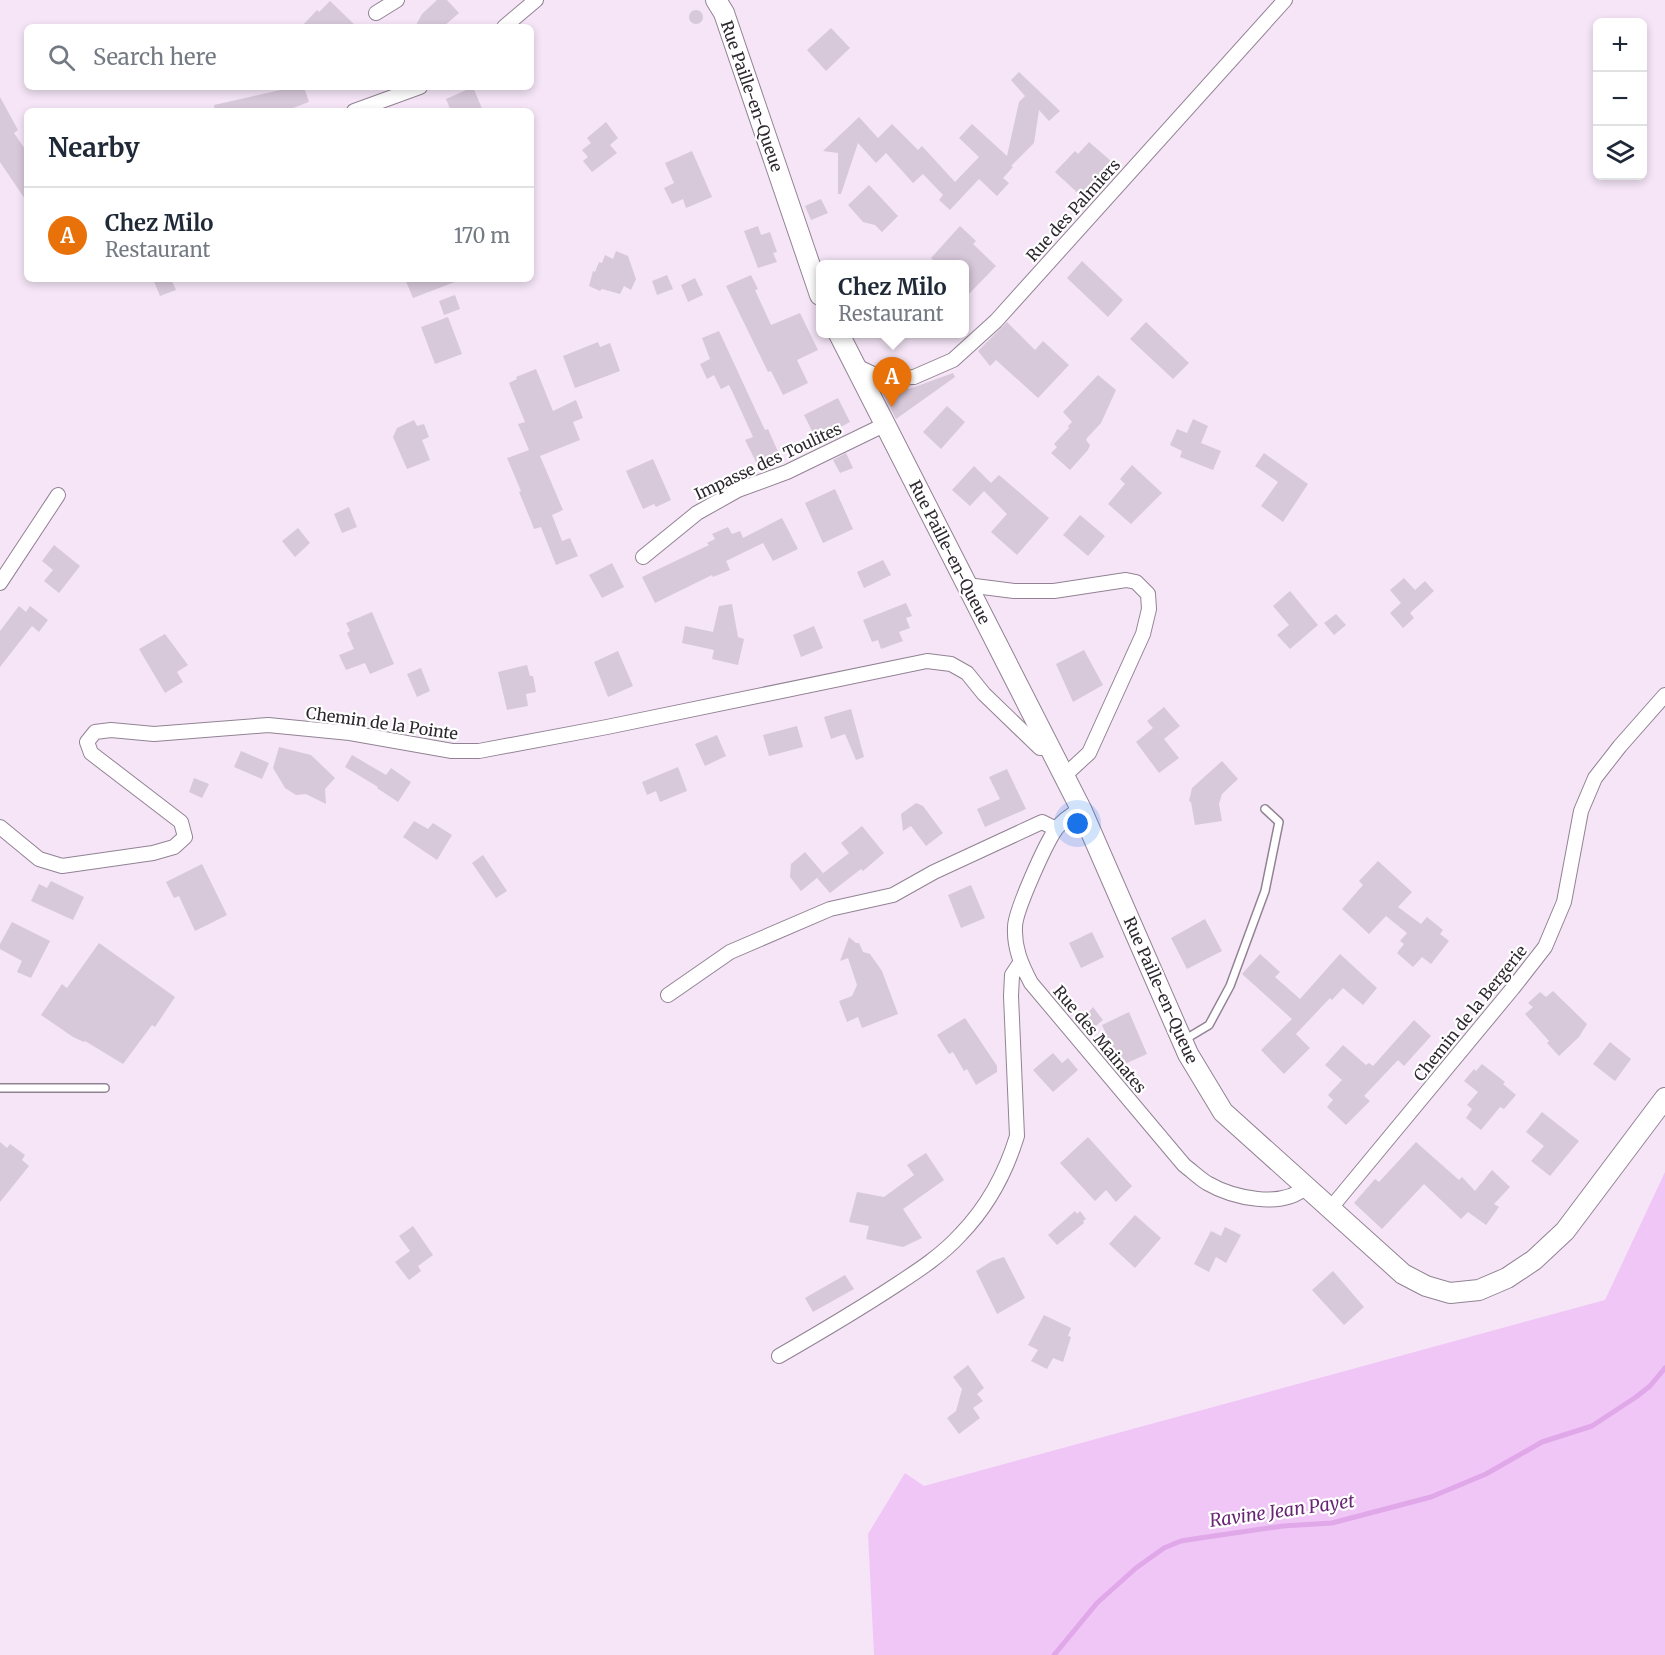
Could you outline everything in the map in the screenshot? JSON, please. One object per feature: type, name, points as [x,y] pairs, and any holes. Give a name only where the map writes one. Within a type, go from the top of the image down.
[{"type":"main road","name":"Rue Paille-en-Queue","points":[[716,0],[724,14],[816,283]]},
{"type":"main road","name":"Rue Paille-en-Queue","points":[[841,338],[1081,809],[1182,1042],[1223,1112],[1403,1274],[1426,1286],[1450,1293],[1479,1290],[1507,1278],[1534,1260],[1565,1231],[1665,1098]]},
{"type":"street","points":[[376,13],[397,0]]},
{"type":"street","points":[[508,24],[536,0]]},
{"type":"street","name":"Rue des Palmiers","points":[[854,365],[882,378],[914,377],[953,360],[996,321],[1285,0]]},
{"type":"street","points":[[362,108],[412,90]]},
{"type":"street","name":"Impasse des Toulites","points":[[643,557],[698,513],[728,496],[884,425]]},
{"type":"street","points":[[0,583],[58,495]]},
{"type":"street","points":[[967,585],[1014,591],[1054,591],[1126,580],[1136,582],[1148,594],[1149,609],[1143,634],[1089,753],[1064,776]]},
{"type":"street","name":"Chemin de la Pointe","points":[[0,827],[39,859],[62,866],[153,853],[174,847],[181,842],[184,837],[181,822],[90,753],[87,742],[95,732],[111,730],[154,734],[268,725],[350,733],[452,752],[479,751],[607,728],[927,662],[951,664],[967,673],[984,694],[1040,748],[1050,747]]},
{"type":"street","name":"Chemin de la Bergerie","points":[[1330,1209],[1545,948],[1564,902],[1581,811],[1595,778],[1665,695]]},
{"type":"street","name":"Rue des Mainates","points":[[1081,809],[1071,814],[1056,829],[1020,903],[1015,924],[1015,945],[1020,963],[1031,983],[1184,1165],[1208,1183],[1236,1196],[1279,1200],[1299,1194],[1306,1187]]},
{"type":"street","points":[[668,995],[730,952],[830,909],[893,895],[934,872],[1042,822],[1056,829]]},
{"type":"street","points":[[779,1356],[854,1313],[931,1262],[961,1234],[991,1194],[1011,1154],[1017,1136],[1011,996],[1012,975],[1020,963]]},
{"type":"lane","points":[[1182,1042],[1209,1025],[1230,986],[1265,891],[1279,822],[1265,808]]},
{"type":"lane","points":[[0,1088],[105,1089]]},
{"type":"shaded area","points":[[1665,1172],[1665,1655],[874,1655],[868,1534],[905,1473],[924,1486],[1605,1300]]},
{"type":"building","points":[[437,0],[447,0],[459,13],[446,24],[417,24],[422,14]]},
{"type":"building","points":[[330,1],[354,24],[304,24],[317,10],[319,12]]},
{"type":"building","points":[[693,10],[699,10],[703,17],[699,24],[693,24],[689,20],[689,14]]},
{"type":"building","points":[[831,28],[850,48],[826,71],[807,50]]},
{"type":"building","points":[[1019,72],[1060,111],[1049,121],[1039,110],[1034,143],[1011,166],[1013,167],[1003,178],[1009,183],[997,196],[979,179],[950,210],[939,200],[943,195],[923,174],[913,183],[886,153],[876,163],[858,143],[841,194],[838,194],[838,153],[823,151],[859,117],[878,138],[892,124],[918,150],[922,146],[955,182],[979,157],[959,138],[972,124],[1007,156],[1019,102],[1025,96],[1011,80]]},
{"type":"building","points":[[280,90],[305,90],[309,102],[293,108],[214,108],[214,105]]},
{"type":"building","points":[[466,90],[474,90],[482,108],[450,108],[446,99]]},
{"type":"building","points":[[0,97],[18,130],[14,133],[24,148],[24,198],[0,162]]},
{"type":"building","points":[[606,122],[618,138],[610,145],[617,153],[592,172],[583,161],[588,157],[582,150],[591,143],[587,138]]},
{"type":"building","points":[[1089,142],[1111,161],[1080,195],[1055,172],[1075,151],[1078,154]]},
{"type":"building","points":[[692,151],[712,197],[686,208],[683,199],[672,204],[664,188],[674,183],[665,163]]},
{"type":"building","points":[[869,185],[898,216],[882,232],[875,225],[863,222],[848,205]]},
{"type":"building","points":[[821,199],[828,213],[811,220],[805,206]]},
{"type":"building","points":[[758,226],[761,235],[770,232],[777,252],[773,253],[777,262],[758,268],[744,231]]},
{"type":"building","points":[[960,226],[976,241],[973,244],[996,266],[969,294],[969,260],[933,260],[931,258]]},
{"type":"building","points":[[616,251],[628,256],[636,279],[631,290],[624,286],[620,294],[602,289],[600,291],[589,286],[593,271],[595,272],[599,262],[602,263],[605,255],[613,259]]},
{"type":"building","points":[[1082,261],[1123,300],[1108,317],[1067,278]]},
{"type":"building","points":[[667,275],[673,289],[657,295],[652,281]]},
{"type":"building","points":[[751,275],[758,289],[755,290],[771,325],[800,313],[818,350],[797,360],[808,383],[783,395],[771,371],[768,372],[726,286]]},
{"type":"building","points":[[695,278],[703,295],[688,302],[681,285]]},
{"type":"building","points":[[154,282],[172,282],[176,290],[160,296]]},
{"type":"building","points":[[406,282],[455,282],[413,298]]},
{"type":"building","points":[[455,295],[460,309],[444,315],[439,301]]},
{"type":"building","points":[[448,317],[462,354],[435,364],[421,327]]},
{"type":"building","points":[[1007,322],[1035,350],[1043,341],[1069,365],[1038,398],[996,360],[990,366],[978,351]]},
{"type":"building","points":[[1146,322],[1189,363],[1173,379],[1130,339]]},
{"type":"building","points":[[719,331],[765,430],[768,429],[779,454],[757,464],[745,440],[753,437],[729,385],[721,389],[714,375],[707,379],[700,364],[710,359],[702,338]]},
{"type":"building","points":[[598,342],[600,347],[610,343],[620,371],[575,388],[563,356]]},
{"type":"building","points":[[536,369],[553,411],[576,400],[583,418],[573,422],[580,440],[540,456],[563,510],[552,515],[562,541],[570,538],[578,556],[556,565],[541,527],[534,529],[507,458],[529,450],[518,424],[525,422],[509,383],[517,379],[516,377]]},
{"type":"building","points":[[953,373],[955,377],[896,419],[883,394],[899,386],[906,386],[909,389]]},
{"type":"building","points":[[1098,375],[1116,390],[1101,423],[1086,440],[1090,445],[1088,450],[1070,470],[1051,453],[1057,447],[1054,444],[1072,422],[1063,412]]},
{"type":"building","points":[[838,398],[850,422],[835,430],[839,437],[825,443],[822,436],[816,439],[804,415]]},
{"type":"building","points":[[947,406],[965,422],[941,449],[923,432]]},
{"type":"building","points":[[1193,419],[1208,426],[1201,443],[1221,451],[1213,470],[1180,457],[1182,451],[1170,445],[1177,429],[1187,433]]},
{"type":"building","points":[[414,420],[417,426],[424,424],[429,437],[422,440],[430,460],[407,469],[393,437],[397,428]]},
{"type":"building","points":[[846,453],[853,468],[840,473],[833,460]]},
{"type":"building","points":[[1264,453],[1308,484],[1283,522],[1261,506],[1278,482],[1255,466]]},
{"type":"building","points":[[653,459],[671,500],[656,507],[654,504],[643,509],[626,471]]},
{"type":"building","points":[[1132,465],[1162,493],[1131,524],[1108,504],[1125,484],[1120,479]]},
{"type":"building","points":[[974,466],[991,483],[999,475],[1049,518],[1017,555],[991,532],[1007,514],[984,491],[970,506],[952,490]]},
{"type":"building","points":[[835,489],[853,529],[823,543],[805,503]]},
{"type":"building","points":[[349,507],[357,527],[342,533],[334,514]]},
{"type":"building","points":[[1080,515],[1105,536],[1088,556],[1063,535]]},
{"type":"building","points":[[782,518],[798,549],[773,561],[763,543],[726,561],[730,570],[713,577],[712,575],[655,603],[642,577],[709,545],[707,543],[715,539],[712,534],[728,527],[732,534],[740,531],[743,538]]},
{"type":"building","points":[[298,528],[310,543],[295,557],[282,541]]},
{"type":"building","points":[[54,545],[80,566],[59,593],[44,581],[53,570],[42,561]]},
{"type":"building","points":[[883,560],[891,575],[864,588],[857,572]]},
{"type":"building","points":[[612,563],[624,587],[602,598],[589,575]]},
{"type":"building","points":[[1404,578],[1415,590],[1425,581],[1434,591],[1410,613],[1414,618],[1403,628],[1390,613],[1401,603],[1390,590]]},
{"type":"building","points":[[1290,591],[1318,625],[1290,649],[1277,635],[1289,625],[1273,606]]},
{"type":"building","points":[[906,603],[912,616],[906,618],[910,628],[899,632],[903,641],[881,649],[878,640],[872,642],[863,620]]},
{"type":"building","points":[[732,604],[738,637],[744,639],[738,665],[712,659],[714,650],[682,643],[685,626],[713,632],[719,606]]},
{"type":"building","points":[[19,606],[26,612],[30,606],[48,620],[39,632],[32,626],[0,667],[0,631]]},
{"type":"building","points":[[372,612],[394,664],[370,674],[365,663],[346,670],[339,655],[354,649],[347,633],[350,631],[346,623]]},
{"type":"building","points":[[1336,614],[1346,625],[1334,635],[1324,623]]},
{"type":"building","points":[[814,626],[823,648],[801,657],[793,635]]},
{"type":"building","points":[[165,634],[188,665],[177,672],[183,682],[165,693],[139,649]]},
{"type":"building","points":[[1084,650],[1103,685],[1073,702],[1056,664]]},
{"type":"building","points":[[618,651],[633,686],[608,697],[594,662]]},
{"type":"building","points":[[527,665],[530,676],[533,676],[536,692],[526,694],[528,706],[507,710],[498,672]]},
{"type":"building","points":[[421,668],[430,691],[417,697],[407,674]]},
{"type":"building","points":[[1164,707],[1180,726],[1164,739],[1179,758],[1159,773],[1136,742],[1153,728],[1147,721]]},
{"type":"building","points":[[851,709],[864,757],[856,760],[845,734],[831,739],[824,717]]},
{"type":"building","points":[[797,726],[803,747],[769,756],[763,735]]},
{"type":"building","points":[[717,735],[726,756],[705,766],[695,744]]},
{"type":"building","points":[[279,747],[311,755],[335,778],[325,789],[326,804],[306,794],[296,795],[285,788],[273,768]]},
{"type":"building","points":[[241,751],[269,763],[262,779],[234,767]]},
{"type":"building","points":[[352,755],[386,775],[391,768],[411,782],[398,802],[345,767]]},
{"type":"building","points":[[1222,761],[1238,779],[1222,794],[1219,804],[1222,821],[1195,825],[1189,801],[1192,788]]},
{"type":"building","points":[[678,767],[687,791],[660,802],[656,791],[647,795],[642,782]]},
{"type":"building","points":[[1007,769],[1026,809],[985,827],[977,809],[1000,799],[989,777]]},
{"type":"building","points":[[194,778],[209,784],[202,798],[189,792]]},
{"type":"building","points":[[916,803],[923,806],[943,833],[926,846],[911,826],[903,831],[901,814]]},
{"type":"building","points":[[414,821],[428,829],[433,823],[452,835],[437,860],[403,837]]},
{"type":"building","points":[[862,826],[884,853],[863,871],[861,869],[830,893],[817,878],[849,853],[841,843]]},
{"type":"building","points":[[805,852],[823,873],[801,891],[790,877],[791,864]]},
{"type":"building","points":[[483,855],[507,891],[496,898],[472,863]]},
{"type":"building","points":[[1378,861],[1412,892],[1398,907],[1421,924],[1427,917],[1443,930],[1440,934],[1449,941],[1431,964],[1422,957],[1413,967],[1397,953],[1404,944],[1400,941],[1407,933],[1386,916],[1369,934],[1342,909],[1363,885],[1359,881]]},
{"type":"building","points":[[202,864],[227,915],[195,931],[179,896],[174,898],[166,882]]},
{"type":"building","points":[[51,881],[84,897],[73,920],[31,901],[39,884],[47,888]]},
{"type":"building","points":[[971,885],[985,918],[961,928],[948,895]]},
{"type":"building","points":[[1205,919],[1222,951],[1187,969],[1171,938]]},
{"type":"building","points":[[12,922],[50,941],[31,978],[17,972],[22,961],[0,949],[0,944]]},
{"type":"building","points":[[1092,932],[1104,957],[1081,968],[1069,943]]},
{"type":"building","points":[[849,937],[859,943],[863,952],[870,954],[882,971],[898,1014],[862,1028],[858,1017],[847,1022],[839,1001],[852,996],[857,985],[848,958],[840,961]]},
{"type":"building","points":[[99,943],[175,997],[155,1027],[152,1025],[123,1064],[85,1041],[73,1037],[41,1015],[62,984],[67,988]]},
{"type":"building","points":[[1260,954],[1280,972],[1275,977],[1300,999],[1340,954],[1377,988],[1363,1005],[1343,988],[1332,1000],[1330,998],[1296,1034],[1310,1048],[1284,1074],[1261,1050],[1292,1019],[1242,974]]},
{"type":"building","points":[[1553,991],[1587,1024],[1579,1037],[1559,1056],[1525,1014],[1533,1007],[1528,1003],[1540,992],[1546,997]]},
{"type":"building","points":[[1093,1007],[1103,1020],[1086,1034],[1078,1025]]},
{"type":"building","points":[[1129,1012],[1147,1054],[1120,1066],[1102,1025]]},
{"type":"building","points":[[965,1018],[997,1066],[997,1072],[976,1085],[967,1069],[964,1071],[953,1052],[949,1054],[937,1035]]},
{"type":"building","points":[[1414,1020],[1431,1036],[1404,1066],[1398,1060],[1364,1096],[1370,1101],[1346,1125],[1327,1107],[1333,1100],[1328,1095],[1342,1080],[1325,1065],[1343,1045],[1366,1065],[1369,1063],[1373,1066]]},
{"type":"building","points":[[1610,1042],[1631,1059],[1615,1081],[1593,1064]]},
{"type":"building","points":[[1053,1053],[1062,1063],[1068,1058],[1078,1070],[1053,1092],[1033,1070]]},
{"type":"building","points":[[1482,1064],[1505,1082],[1503,1084],[1516,1095],[1504,1109],[1500,1107],[1481,1130],[1466,1118],[1472,1109],[1467,1105],[1478,1092],[1464,1081],[1474,1069],[1476,1071]]},
{"type":"building","points":[[1542,1112],[1579,1141],[1550,1176],[1531,1161],[1544,1146],[1526,1132]]},
{"type":"building","points":[[1088,1137],[1132,1186],[1116,1202],[1106,1190],[1095,1201],[1060,1163]]},
{"type":"building","points":[[0,1142],[7,1148],[10,1144],[25,1155],[22,1160],[29,1166],[0,1202]]},
{"type":"building","points":[[1416,1142],[1459,1180],[1462,1177],[1475,1191],[1492,1170],[1510,1187],[1494,1204],[1499,1207],[1486,1225],[1468,1212],[1461,1219],[1424,1184],[1382,1229],[1354,1203],[1375,1179],[1379,1182]]},
{"type":"building","points":[[926,1153],[944,1180],[903,1209],[922,1238],[903,1247],[866,1239],[869,1226],[849,1222],[857,1192],[884,1197],[914,1175],[907,1165]]},
{"type":"building","points":[[1075,1211],[1077,1214],[1080,1211],[1086,1219],[1084,1223],[1057,1245],[1048,1235]]},
{"type":"building","points":[[1135,1215],[1161,1238],[1135,1268],[1109,1244]]},
{"type":"building","points":[[413,1226],[433,1255],[418,1266],[421,1271],[409,1280],[395,1262],[410,1251],[399,1236]]},
{"type":"building","points":[[1225,1227],[1241,1235],[1226,1263],[1216,1257],[1209,1272],[1194,1264],[1211,1231],[1221,1236]]},
{"type":"building","points":[[1004,1257],[1025,1298],[997,1314],[976,1271]]},
{"type":"building","points":[[1333,1271],[1364,1307],[1344,1325],[1312,1290]]},
{"type":"building","points":[[845,1275],[854,1289],[813,1312],[805,1298]]},
{"type":"building","points":[[1044,1315],[1071,1328],[1068,1336],[1071,1337],[1063,1362],[1053,1358],[1047,1369],[1031,1361],[1038,1350],[1028,1345]]},
{"type":"building","points":[[968,1365],[984,1388],[977,1394],[983,1401],[973,1408],[980,1418],[959,1434],[947,1418],[956,1411],[962,1389],[953,1377]]},
{"type":"waterway","name":"Ravine Jean Payet","points":[[1054,1655],[1097,1603],[1136,1568],[1164,1548],[1181,1541],[1200,1538],[1283,1526],[1332,1523],[1431,1497],[1486,1474],[1542,1442],[1592,1426],[1650,1386],[1665,1368]]},
{"type":"place","name":"Chez Milo","points":[[892,407]]}]
